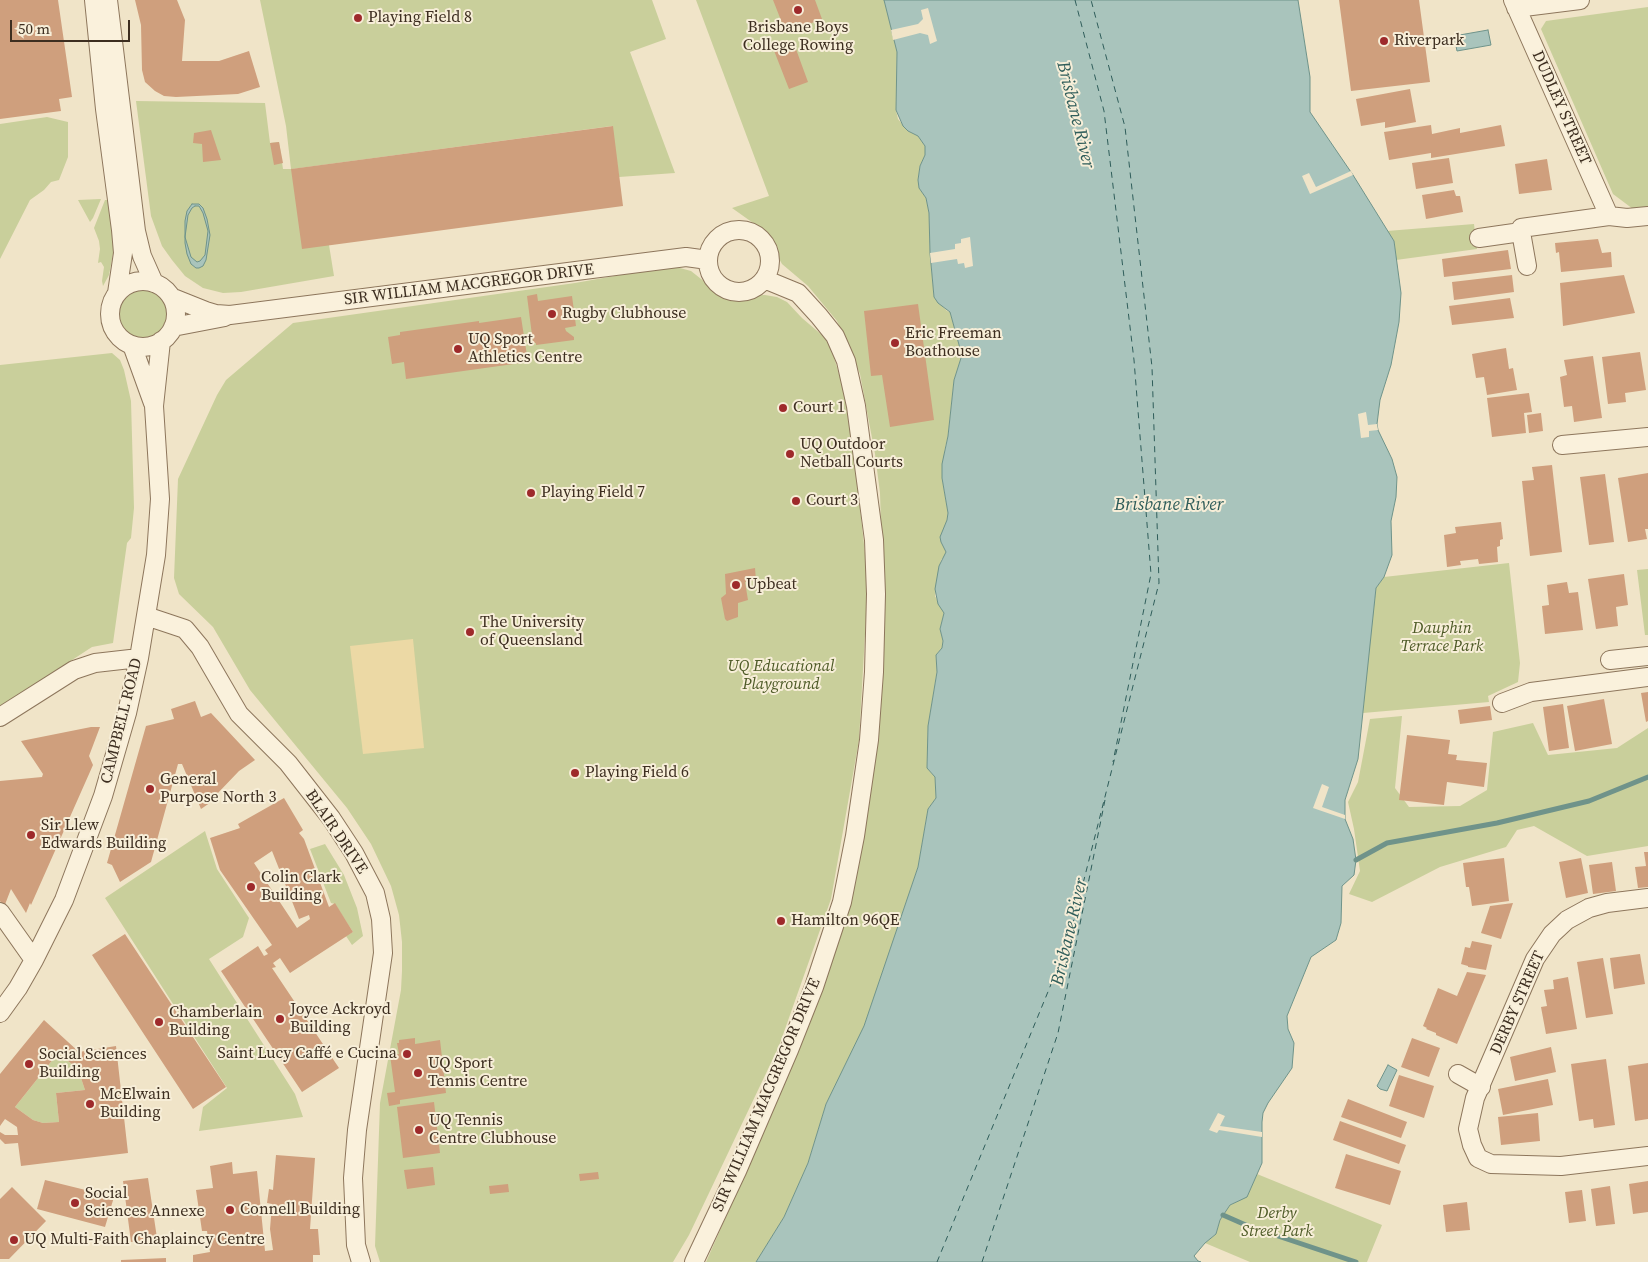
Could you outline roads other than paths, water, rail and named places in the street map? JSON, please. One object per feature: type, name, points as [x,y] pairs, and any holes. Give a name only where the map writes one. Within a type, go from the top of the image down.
[{"type":"street","points":[[94,0],[123,253],[117,293]]},
{"type":"street","points":[[108,0],[136,230],[142,256],[154,283]]},
{"type":"street","points":[[1514,4],[1580,0]]},
{"type":"street","name":"DUDLEY STREET","points":[[1514,4],[1609,216]]},
{"type":"street","points":[[1527,266],[1521,228],[1609,216],[1627,218],[1648,216]]},
{"type":"street","points":[[731,232],[749,232],[758,237],[765,245],[769,254],[770,263],[764,280],[757,287],[749,291],[732,291],[722,287],[710,272],[708,260],[711,249],[716,241],[724,234],[731,232]]},
{"type":"street","points":[[1479,238],[1521,232]]},
{"type":"street","name":"SIR WILLIAM MACGREGOR DRIVE","points":[[173,327],[230,315],[686,257],[708,260]]},
{"type":"street","name":"SIR WILLIAM MACGREGOR DRIVE","points":[[694,1262],[789,1050],[814,986],[842,902],[855,836],[869,740],[874,672],[876,587],[874,540],[856,406],[846,362],[835,336],[798,293],[764,280]]},
{"type":"street","points":[[143,281],[154,283],[164,289],[171,297],[175,307],[173,327],[161,341],[152,346],[142,347],[122,340],[115,332],[111,322],[112,300],[117,293],[132,282],[143,281]]},
{"type":"street","name":"SIR WILLIAM MACGREGOR DRIVE","points":[[171,297],[206,311],[230,315]]},
{"type":"street","name":"CAMPBELL ROAD","points":[[0,1013],[18,988],[34,960],[64,900],[103,796],[127,713],[139,658],[156,555],[160,499],[154,406],[161,341]]},
{"type":"street","name":"CAMPBELL ROAD","points":[[132,345],[154,406]]},
{"type":"street","points":[[1562,445],[1648,437]]},
{"type":"street","name":"BLAIR DRIVE","points":[[146,616],[184,629],[200,647],[239,714],[288,763],[331,818],[354,853],[375,894],[381,919],[383,953],[357,1130],[353,1178],[356,1244],[361,1262]]},
{"type":"street","points":[[1610,660],[1648,656]]},
{"type":"street","points":[[0,717],[74,670],[96,663],[139,658]]},
{"type":"street","points":[[1502,702],[1531,692],[1648,678]]},
{"type":"street","name":"DERBY STREET","points":[[1648,898],[1589,908],[1566,920],[1552,934],[1536,959],[1473,1104],[1468,1129],[1474,1153],[1480,1160],[1491,1164],[1559,1166],[1648,1156]]},
{"type":"street","points":[[0,912],[34,960]]},
{"type":"street","points":[[1458,1074],[1481,1087]]},
{"type":"water","name":"Brisbane River","points":[[884,0],[1298,0],[1310,77],[1310,112],[1353,175],[1394,241],[1401,293],[1399,322],[1391,365],[1380,400],[1377,424],[1392,459],[1397,477],[1396,497],[1391,521],[1392,555],[1384,577],[1376,588],[1358,759],[1345,800],[1345,819],[1353,839],[1356,860],[1354,875],[1342,886],[1341,923],[1336,940],[1311,957],[1287,1016],[1288,1029],[1294,1043],[1292,1068],[1263,1113],[1262,1163],[1247,1197],[1230,1205],[1220,1220],[1216,1234],[1194,1256],[1201,1262],[756,1262],[784,1217],[808,1163],[826,1104],[864,1026],[918,867],[928,809],[936,798],[935,777],[927,768],[928,726],[937,672],[936,655],[942,648],[943,641],[940,629],[944,613],[938,604],[935,589],[939,566],[946,552],[940,537],[948,513],[942,478],[942,464],[948,436],[954,380],[961,352],[950,312],[938,303],[934,297],[929,213],[926,198],[919,188],[918,180],[920,166],[925,155],[925,146],[918,136],[903,126],[896,110],[897,52]]},
{"type":"water","points":[[1488,30],[1491,45],[1457,51],[1454,36]]},
{"type":"water","points":[[192,204],[199,204],[203,208],[207,219],[210,235],[206,260],[203,266],[199,268],[191,264],[187,254],[185,243],[185,237],[185,221],[187,211]],"holes":[[[199,206],[208,231],[205,255],[197,262],[191,257],[185,237],[188,215],[192,208]]]},
{"type":"water","points":[[1388,1065],[1397,1070],[1387,1091],[1377,1086]]},
{"type":"waterway","points":[[1356,860],[1387,843],[1497,823],[1589,801],[1648,777]]},
{"type":"waterway","points":[[1223,1215],[1248,1226],[1356,1262]]},
{"type":"place","name":"Brisbane Boys College Rowing","points":[[798,10]]},
{"type":"place","name":"Playing Field 8","points":[[358,18]]},
{"type":"place","name":"Riverpark","points":[[1384,41]]},
{"type":"place","name":"Rugby Clubhouse","points":[[552,314]]},
{"type":"place","name":"Eric Freeman Boathouse","points":[[895,343]]},
{"type":"place","name":"UQ Sport Athletics Centre","points":[[458,349]]},
{"type":"place","name":"Court 1","points":[[783,408]]},
{"type":"place","name":"UQ Outdoor Netball Courts","points":[[790,454]]},
{"type":"place","name":"Playing Field 7","points":[[531,493]]},
{"type":"place","name":"Court 3","points":[[796,501]]},
{"type":"place","name":"Upbeat","points":[[736,585]]},
{"type":"place","name":"The University of Queensland","points":[[470,632]]},
{"type":"place","name":"Playing Field 6","points":[[575,773]]},
{"type":"place","name":"General Purpose North 3","points":[[150,789]]},
{"type":"place","name":"Sir Llew Edwards Building","points":[[31,835]]},
{"type":"place","name":"Colin Clark Building","points":[[251,887]]},
{"type":"place","name":"Hamilton 96QE","points":[[781,921]]},
{"type":"place","name":"Joyce Ackroyd Building","points":[[280,1019]]},
{"type":"place","name":"Chamberlain Building","points":[[159,1022]]},
{"type":"place","name":"Saint Lucy Caffé e Cucina","points":[[407,1054]]},
{"type":"place","name":"Social Sciences Building","points":[[29,1064]]},
{"type":"place","name":"UQ Sport Tennis Centre","points":[[418,1073]]},
{"type":"place","name":"McElwain Building","points":[[90,1104]]},
{"type":"place","name":"UQ Tennis Centre Clubhouse","points":[[419,1130]]},
{"type":"place","name":"Social Sciences Annexe","points":[[75,1203]]},
{"type":"place","name":"Connell Building","points":[[230,1210]]},
{"type":"place","name":"UQ Multi-Faith Chaplaincy Centre","points":[[14,1240]]},
{"type":"park label","name":"Dauphin Terrace Park","points":[[1442,638]]},
{"type":"park label","name":"UQ Educational Playground","points":[[781,676]]},
{"type":"park label","name":"Derby Street Park","points":[[1277,1223]]}]
